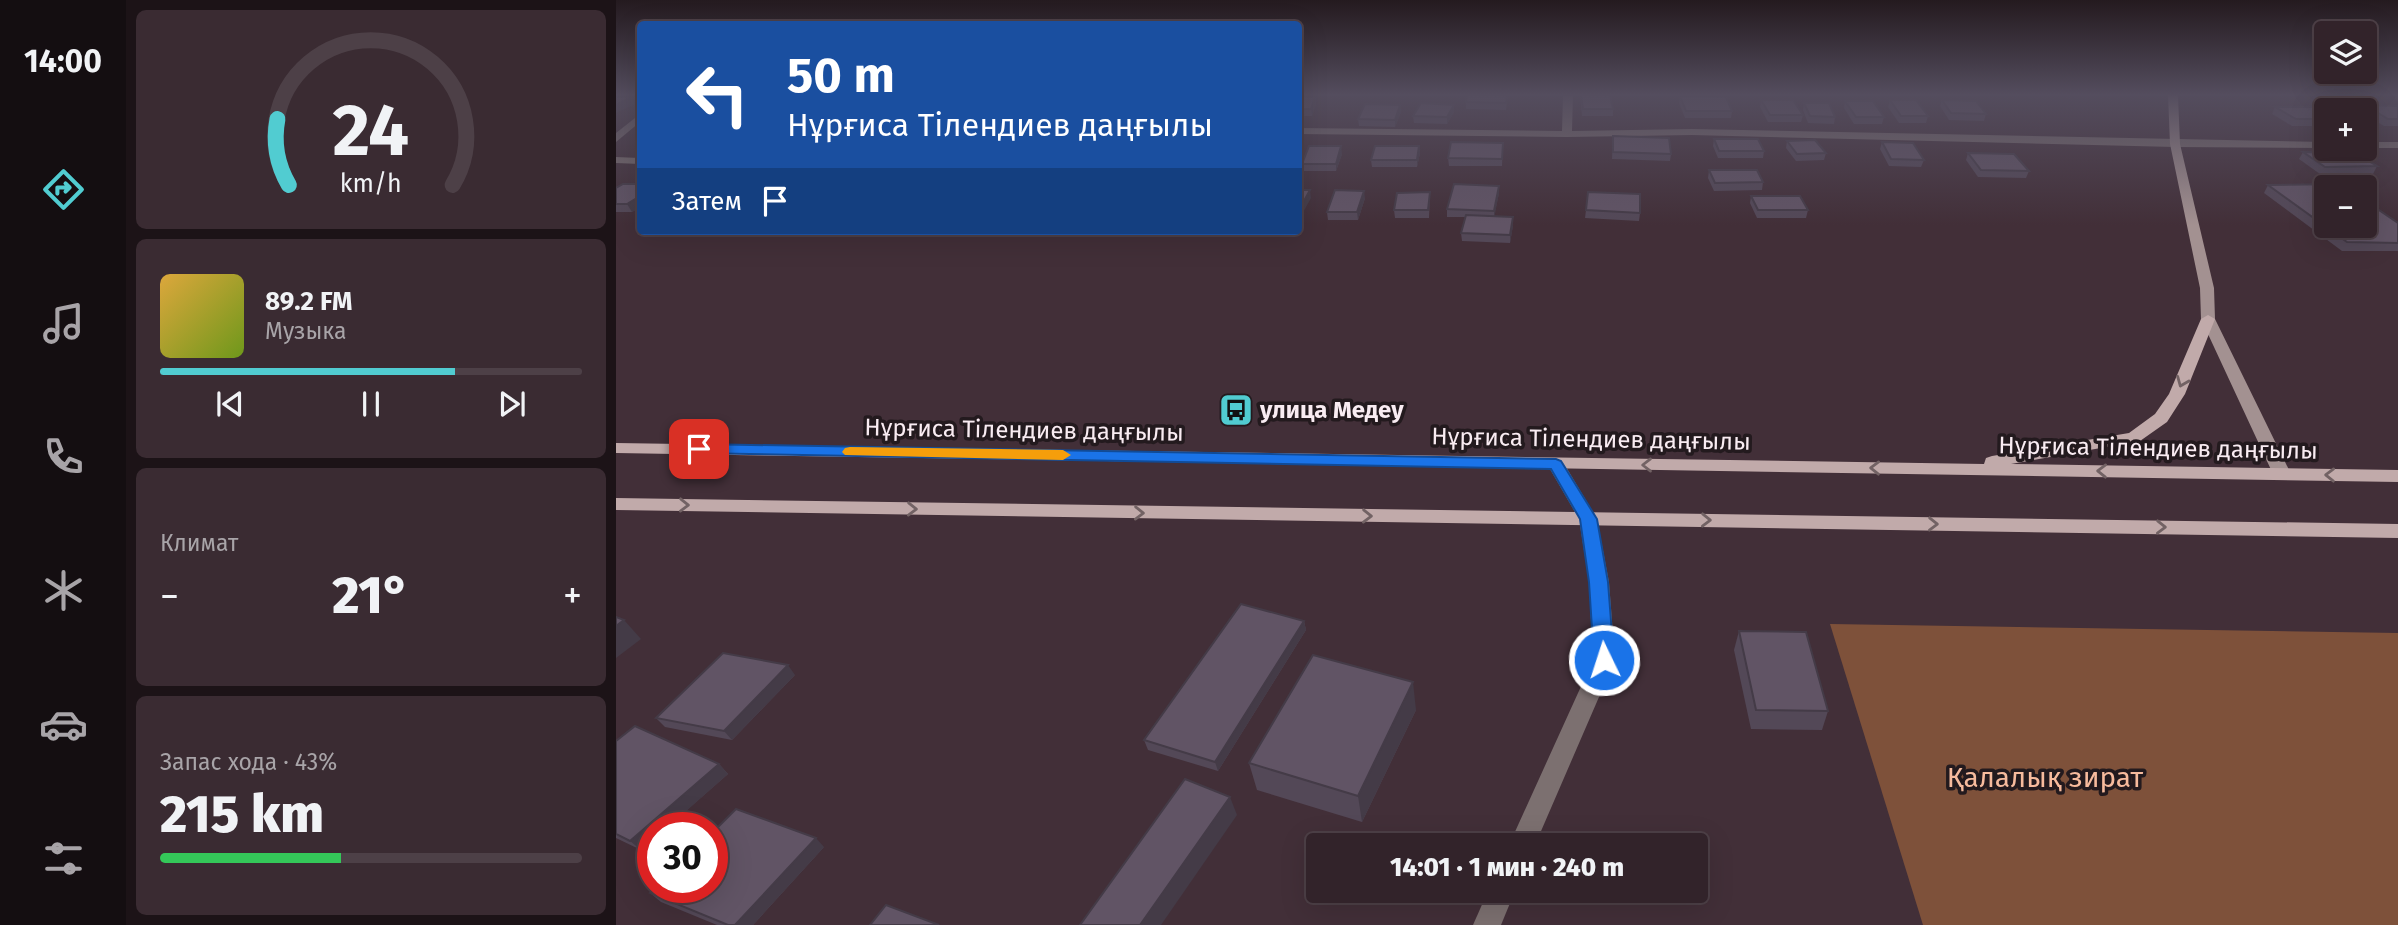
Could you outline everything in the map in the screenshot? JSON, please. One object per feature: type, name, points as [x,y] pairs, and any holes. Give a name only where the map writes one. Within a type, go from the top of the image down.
[{"type":"main road","points":[[1945,469],[2134,437],[2161,418],[2177,394],[2208,319]]},
{"type":"main road","name":"Нұрғиса Тілендиев даңғылы","points":[[616,448],[2398,476]]},
{"type":"main road","points":[[616,504],[2398,531]]},
{"type":"street","points":[[1940,138],[2314,145]]},
{"type":"street","points":[[2175,138],[2206,285],[2210,315],[2208,319],[2282,474]]},
{"type":"street","points":[[2377,145],[2398,145]]},
{"type":"street","points":[[616,160],[637,161]]},
{"type":"street","points":[[1527,833],[1604,660],[1599,582],[1588,519],[1556,464]]},
{"type":"street","points":[[1487,925],[1497,903]]},
{"type":"green space","name":"Қалалық зират","points":[[1830,624],[2398,633],[2398,925],[1923,925]]},
{"type":"building","points":[[1613,138],[1669,138],[1671,154],[1613,152]]},
{"type":"building","points":[[1714,139],[1758,139],[1764,151],[1719,151]]},
{"type":"building","points":[[1815,140],[1826,153],[1797,154],[1787,141]]},
{"type":"building","points":[[1451,142],[1503,143],[1502,159],[1448,158]]},
{"type":"building","points":[[1882,142],[1913,143],[1924,160],[1891,159]]},
{"type":"building","points":[[1309,146],[1341,146],[1336,164],[1302,164]]},
{"type":"building","points":[[1375,146],[1419,146],[1417,160],[1371,160]]},
{"type":"building","points":[[2303,152],[2314,152],[2314,160]]},
{"type":"building","points":[[1968,153],[2014,154],[2029,171],[1981,170]]},
{"type":"building","points":[[2316,161],[2369,161],[2377,166],[2325,167]]},
{"type":"building","points":[[1709,170],[1757,170],[1763,182],[1715,183]]},
{"type":"building","points":[[623,184],[637,184],[637,198],[627,204],[616,204],[616,188]]},
{"type":"building","points":[[1454,184],[1499,186],[1494,211],[1447,209]]},
{"type":"building","points":[[2314,184],[2314,218],[2268,185]]},
{"type":"building","points":[[1302,190],[1310,190],[1302,205]]},
{"type":"building","points":[[1335,190],[1364,191],[1357,212],[1327,212]]},
{"type":"building","points":[[1430,192],[1428,210],[1394,210],[1397,193]]},
{"type":"building","points":[[1588,192],[1640,194],[1640,213],[1586,210]]},
{"type":"building","points":[[1751,196],[1800,196],[1808,210],[1758,210]]},
{"type":"building","points":[[2377,209],[2398,223],[2398,243],[2347,242],[2341,238],[2377,238]]},
{"type":"building","points":[[1466,215],[1513,217],[1510,235],[1461,233]]},
{"type":"building","points":[[1241,604],[1304,621],[1215,762],[1144,740]]},
{"type":"building","points":[[616,617],[624,620],[616,626]]},
{"type":"building","points":[[1739,631],[1806,632],[1828,711],[1756,710]]},
{"type":"building","points":[[723,653],[788,665],[724,731],[656,718]]},
{"type":"building","points":[[1313,655],[1413,682],[1358,796],[1249,763]]},
{"type":"building","points":[[635,726],[719,764],[664,812],[637,812],[637,835],[630,841],[616,834],[616,741]]},
{"type":"building","points":[[1185,779],[1230,797],[1140,925],[1080,925]]},
{"type":"building","points":[[736,809],[816,838],[735,925],[728,925],[674,903],[728,903],[728,817]]},
{"type":"building","points":[[886,905],[939,925],[870,925]]},
{"type":"slow traffic","points":[[850,452],[1063,455]]},
{"type":"place","name":"улица Медеу","points":[[1236,410]]},
{"type":"route","points":[[699,449],[1556,464],[1588,519],[1599,582],[1604,660]]}]
